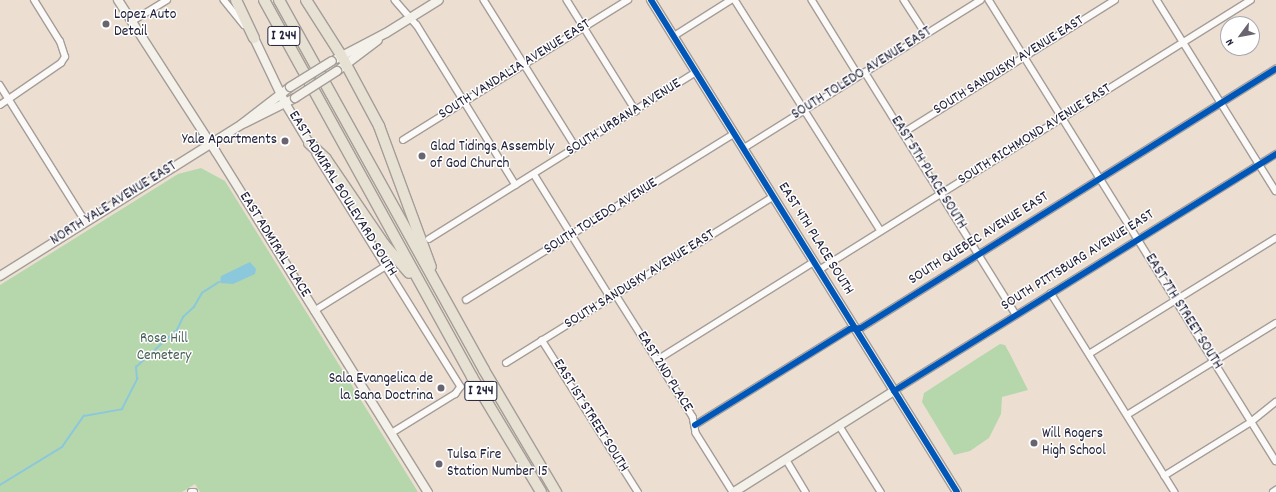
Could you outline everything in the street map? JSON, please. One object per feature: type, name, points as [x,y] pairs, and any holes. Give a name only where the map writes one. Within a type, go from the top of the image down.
[{"type":"highway","points":[[236,0],[254,38]]},
{"type":"highway","name":"I 244","points":[[264,0],[423,288],[541,492]]},
{"type":"highway","name":"I 244","points":[[279,0],[439,290],[556,492]]},
{"type":"highway","points":[[306,0],[347,65],[379,126],[439,290]]},
{"type":"highway","points":[[310,143],[326,159],[384,244],[423,288]]},
{"type":"main road","name":"EAST ADMIRAL PLACE","points":[[118,0],[428,492]]},
{"type":"main road","points":[[242,124],[290,87],[341,55],[386,33],[439,0]]},
{"type":"main road","name":"EAST 4TH PLACE SOUTH","points":[[651,0],[957,492]]},
{"type":"main road","points":[[242,124],[286,103],[347,65],[386,33]]},
{"type":"main road","name":"EAST ADMIRAL BOULEVARD SOUTH","points":[[254,38],[286,103],[310,143]]},
{"type":"main road","name":"NORTH YALE AVENUE EAST","points":[[0,276],[242,124]]},
{"type":"main road","name":"SOUTH PITTSBURG AVENUE EAST","points":[[733,492],[894,391]]},
{"type":"street","points":[[0,105],[61,64],[65,57],[60,42],[34,0]]},
{"type":"street","points":[[132,22],[167,0]]},
{"type":"street","name":"EAST ADMIRAL BOULEVARD SOUTH","points":[[224,0],[254,38]]},
{"type":"street","points":[[395,0],[410,18],[465,101],[516,185]]},
{"type":"street","points":[[484,0],[576,147]]},
{"type":"street","points":[[567,0],[636,111]]},
{"type":"street","name":"SOUTH VANDALIA AVENUE EAST","points":[[403,140],[628,0]]},
{"type":"street","points":[[674,36],[731,0]]},
{"type":"street","points":[[736,0],[881,231]]},
{"type":"street","points":[[812,0],[859,76]]},
{"type":"street","points":[[904,0],[926,34]]},
{"type":"street","name":"SOUTH TOLEDO AVENUE EAST","points":[[744,148],[980,0]]},
{"type":"street","name":"EAST 7TH STREET SOUTH","points":[[989,0],[1276,461]]},
{"type":"street","name":"SOUTH SANDUSKY AVENUE EAST","points":[[903,133],[1115,0]]},
{"type":"street","points":[[1157,0],[1276,191]]},
{"type":"street","name":"SOUTH RICHMOND AVENUE EAST","points":[[819,270],[1251,0]]},
{"type":"street","name":"SOUTH QUEBEC AVENUE EAST","points":[[695,426],[850,329],[861,328],[1276,69]]},
{"type":"street","name":"SOUTH URBANA AVENUE","points":[[429,239],[636,111],[696,72]]},
{"type":"street","name":"EAST 5TH PLACE SOUTH","points":[[865,72],[1016,315]]},
{"type":"street","points":[[0,85],[86,222]]},
{"type":"street","name":"SOUTH TOLEDO AVENUE","points":[[466,300],[734,134]]},
{"type":"street","name":"EAST ADMIRAL BOULEVARD SOUTH","points":[[310,143],[330,178],[435,343],[460,389],[391,434]]},
{"type":"street","name":"SOUTH PITTSBURG AVENUE EAST","points":[[894,391],[1276,154]]},
{"type":"street","name":"EAST 2ND PLACE","points":[[534,174],[572,235],[657,360],[693,418],[699,439],[733,492]]},
{"type":"street","name":"SOUTH SANDUSKY AVENUE EAST","points":[[506,363],[773,197]]},
{"type":"street","points":[[1089,354],[1276,238]]},
{"type":"street","points":[[657,360],[814,262]]},
{"type":"street","points":[[314,311],[386,266]]},
{"type":"street","points":[[1051,293],[1174,492]]},
{"type":"street","points":[[1127,415],[1276,322]]},
{"type":"street","name":"EAST 1ST STREET SOUTH","points":[[542,340],[638,492]]},
{"type":"street","points":[[1164,476],[1251,422],[1276,402]]},
{"type":"street","points":[[839,425],[881,492]]},
{"type":"street","points":[[786,459],[806,492]]},
{"type":"green space","name":"Rose Hill Cemetery","points":[[201,168],[225,181],[418,492],[200,492],[195,484],[182,492],[0,492],[0,285],[178,174]]},
{"type":"green space","points":[[1000,344],[1005,345],[1028,390],[1002,397],[1001,414],[989,438],[970,451],[954,455],[922,402],[924,393]]},
{"type":"water","points":[[250,262],[256,269],[255,274],[233,284],[220,283],[221,276]]},
{"type":"waterway","points":[[0,485],[62,447],[84,416],[122,409],[137,379],[136,367],[177,330],[183,317],[194,307],[202,293],[219,282]]},
{"type":"cycle path","points":[[651,0],[957,492]]},
{"type":"cycle path","points":[[695,425],[850,329],[861,328],[1276,69]]},
{"type":"cycle path","points":[[894,391],[1276,154]]},
{"type":"place","name":"Lopez Auto Detail","points":[[106,24]]},
{"type":"place","name":"Yale Apartments","points":[[285,141]]},
{"type":"place","name":"Glad Tidings Assembly of God Church","points":[[422,156]]},
{"type":"place","name":"Sala Evangelica de la Sana Doctrina","points":[[441,388]]},
{"type":"place","name":"Will Rogers High School","points":[[1034,443]]},
{"type":"place","name":"Tulsa Fire Station Number 15","points":[[439,464]]}]
